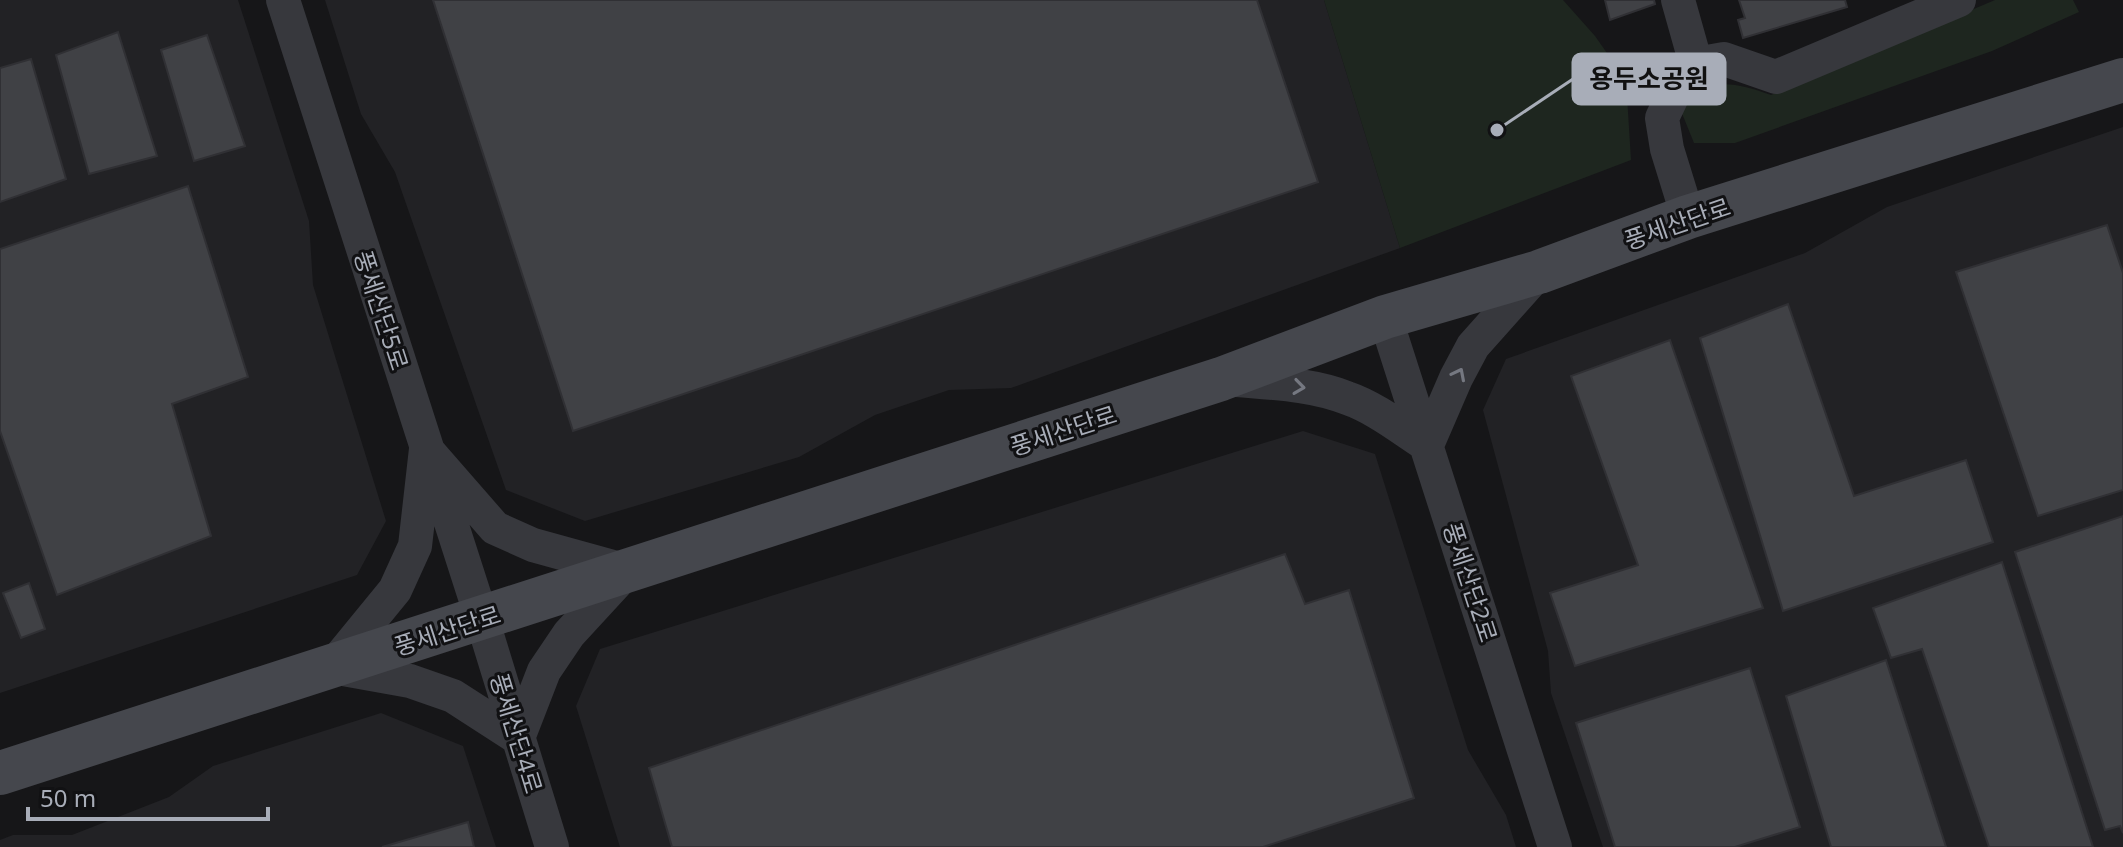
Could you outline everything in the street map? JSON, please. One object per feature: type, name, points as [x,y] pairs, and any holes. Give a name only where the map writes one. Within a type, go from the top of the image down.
[{"type":"street","name":"풍세산단5로","points":[[283,0],[482,619]]},
{"type":"street","points":[[1678,0],[1696,64]]},
{"type":"street","points":[[1688,217],[1667,149],[1662,118],[1681,78],[1696,64],[1724,59],[1776,77],[1959,0]]},
{"type":"street","name":"풍세산단로","points":[[0,773],[1221,379],[1385,317],[1539,272],[1688,217],[2123,80]]},
{"type":"street","points":[[1221,379],[1305,387],[1348,398],[1388,419],[1427,445],[1473,346],[1539,272]]},
{"type":"street","name":"풍세산단2로","points":[[1385,317],[1555,847]]},
{"type":"street","points":[[426,449],[495,528],[533,545],[627,571],[569,634],[544,671],[518,738],[453,696],[410,681],[332,667],[395,590],[415,546],[426,449]]},
{"type":"street","name":"풍세산단4로","points":[[482,619],[552,847]]},
{"type":"shaded area","points":[[0,0],[238,0],[309,221],[313,285],[386,521],[357,575],[0,693]]},
{"type":"shaded area","points":[[325,0],[1324,0],[1400,248],[1011,388],[949,390],[875,415],[799,457],[585,521],[506,490],[395,172],[361,114]]},
{"type":"shaded area","points":[[1324,0],[1563,0],[1595,36],[1626,80],[1631,160],[1400,248]]},
{"type":"shaded area","points":[[1995,0],[2073,0],[2079,12],[1992,51],[1735,143],[1694,143],[1681,111],[1695,89],[1733,85],[1771,95]]},
{"type":"shaded area","points":[[2123,127],[2123,847],[1603,847],[1551,693],[1548,651],[1483,410],[1506,359],[1805,253],[1887,207]]},
{"type":"shaded area","points":[[1303,431],[1375,454],[1468,750],[1506,815],[1516,847],[620,847],[576,706],[600,649]]},
{"type":"shaded area","points":[[381,713],[463,746],[496,847],[0,847],[0,840],[13,835],[72,835],[169,797],[213,766]]},
{"type":"building","points":[[433,0],[1257,0],[1318,182],[573,431]]},
{"type":"building","points":[[1605,0],[1654,0],[1655,4],[1610,20]]},
{"type":"building","points":[[1739,0],[1845,0],[1847,7],[1743,38],[1738,20],[1745,18]]},
{"type":"building","points":[[118,32],[157,156],[89,174],[56,55]]},
{"type":"building","points":[[207,35],[245,146],[194,161],[161,50]]},
{"type":"building","points":[[31,59],[66,179],[0,202],[0,68]]},
{"type":"building","points":[[188,186],[248,377],[172,404],[211,536],[57,595],[0,431],[0,249]]},
{"type":"building","points":[[2107,225],[2123,273],[2123,490],[2038,516],[1956,272]]},
{"type":"building","points":[[1788,304],[1854,496],[1966,460],[1993,542],[1783,611],[1700,338]]},
{"type":"building","points":[[1670,340],[1763,608],[1575,666],[1550,593],[1638,565],[1571,376]]},
{"type":"building","points":[[2123,516],[2123,833],[2120,826],[2105,830],[2015,552]]},
{"type":"building","points":[[1285,554],[1305,604],[1349,590],[1414,798],[1263,847],[672,847],[649,768]]},
{"type":"building","points":[[2002,562],[2093,847],[1989,847],[1922,649],[1891,658],[1873,608]]},
{"type":"building","points":[[29,583],[45,629],[21,638],[3,593]]},
{"type":"building","points":[[1886,660],[1946,847],[1831,847],[1786,696]]},
{"type":"building","points":[[1750,668],[1800,827],[1735,847],[1615,847],[1576,723]]},
{"type":"building","points":[[468,822],[474,847],[382,847]]},
{"type":"place","name":"용두소공원","points":[[1497,130]]}]
